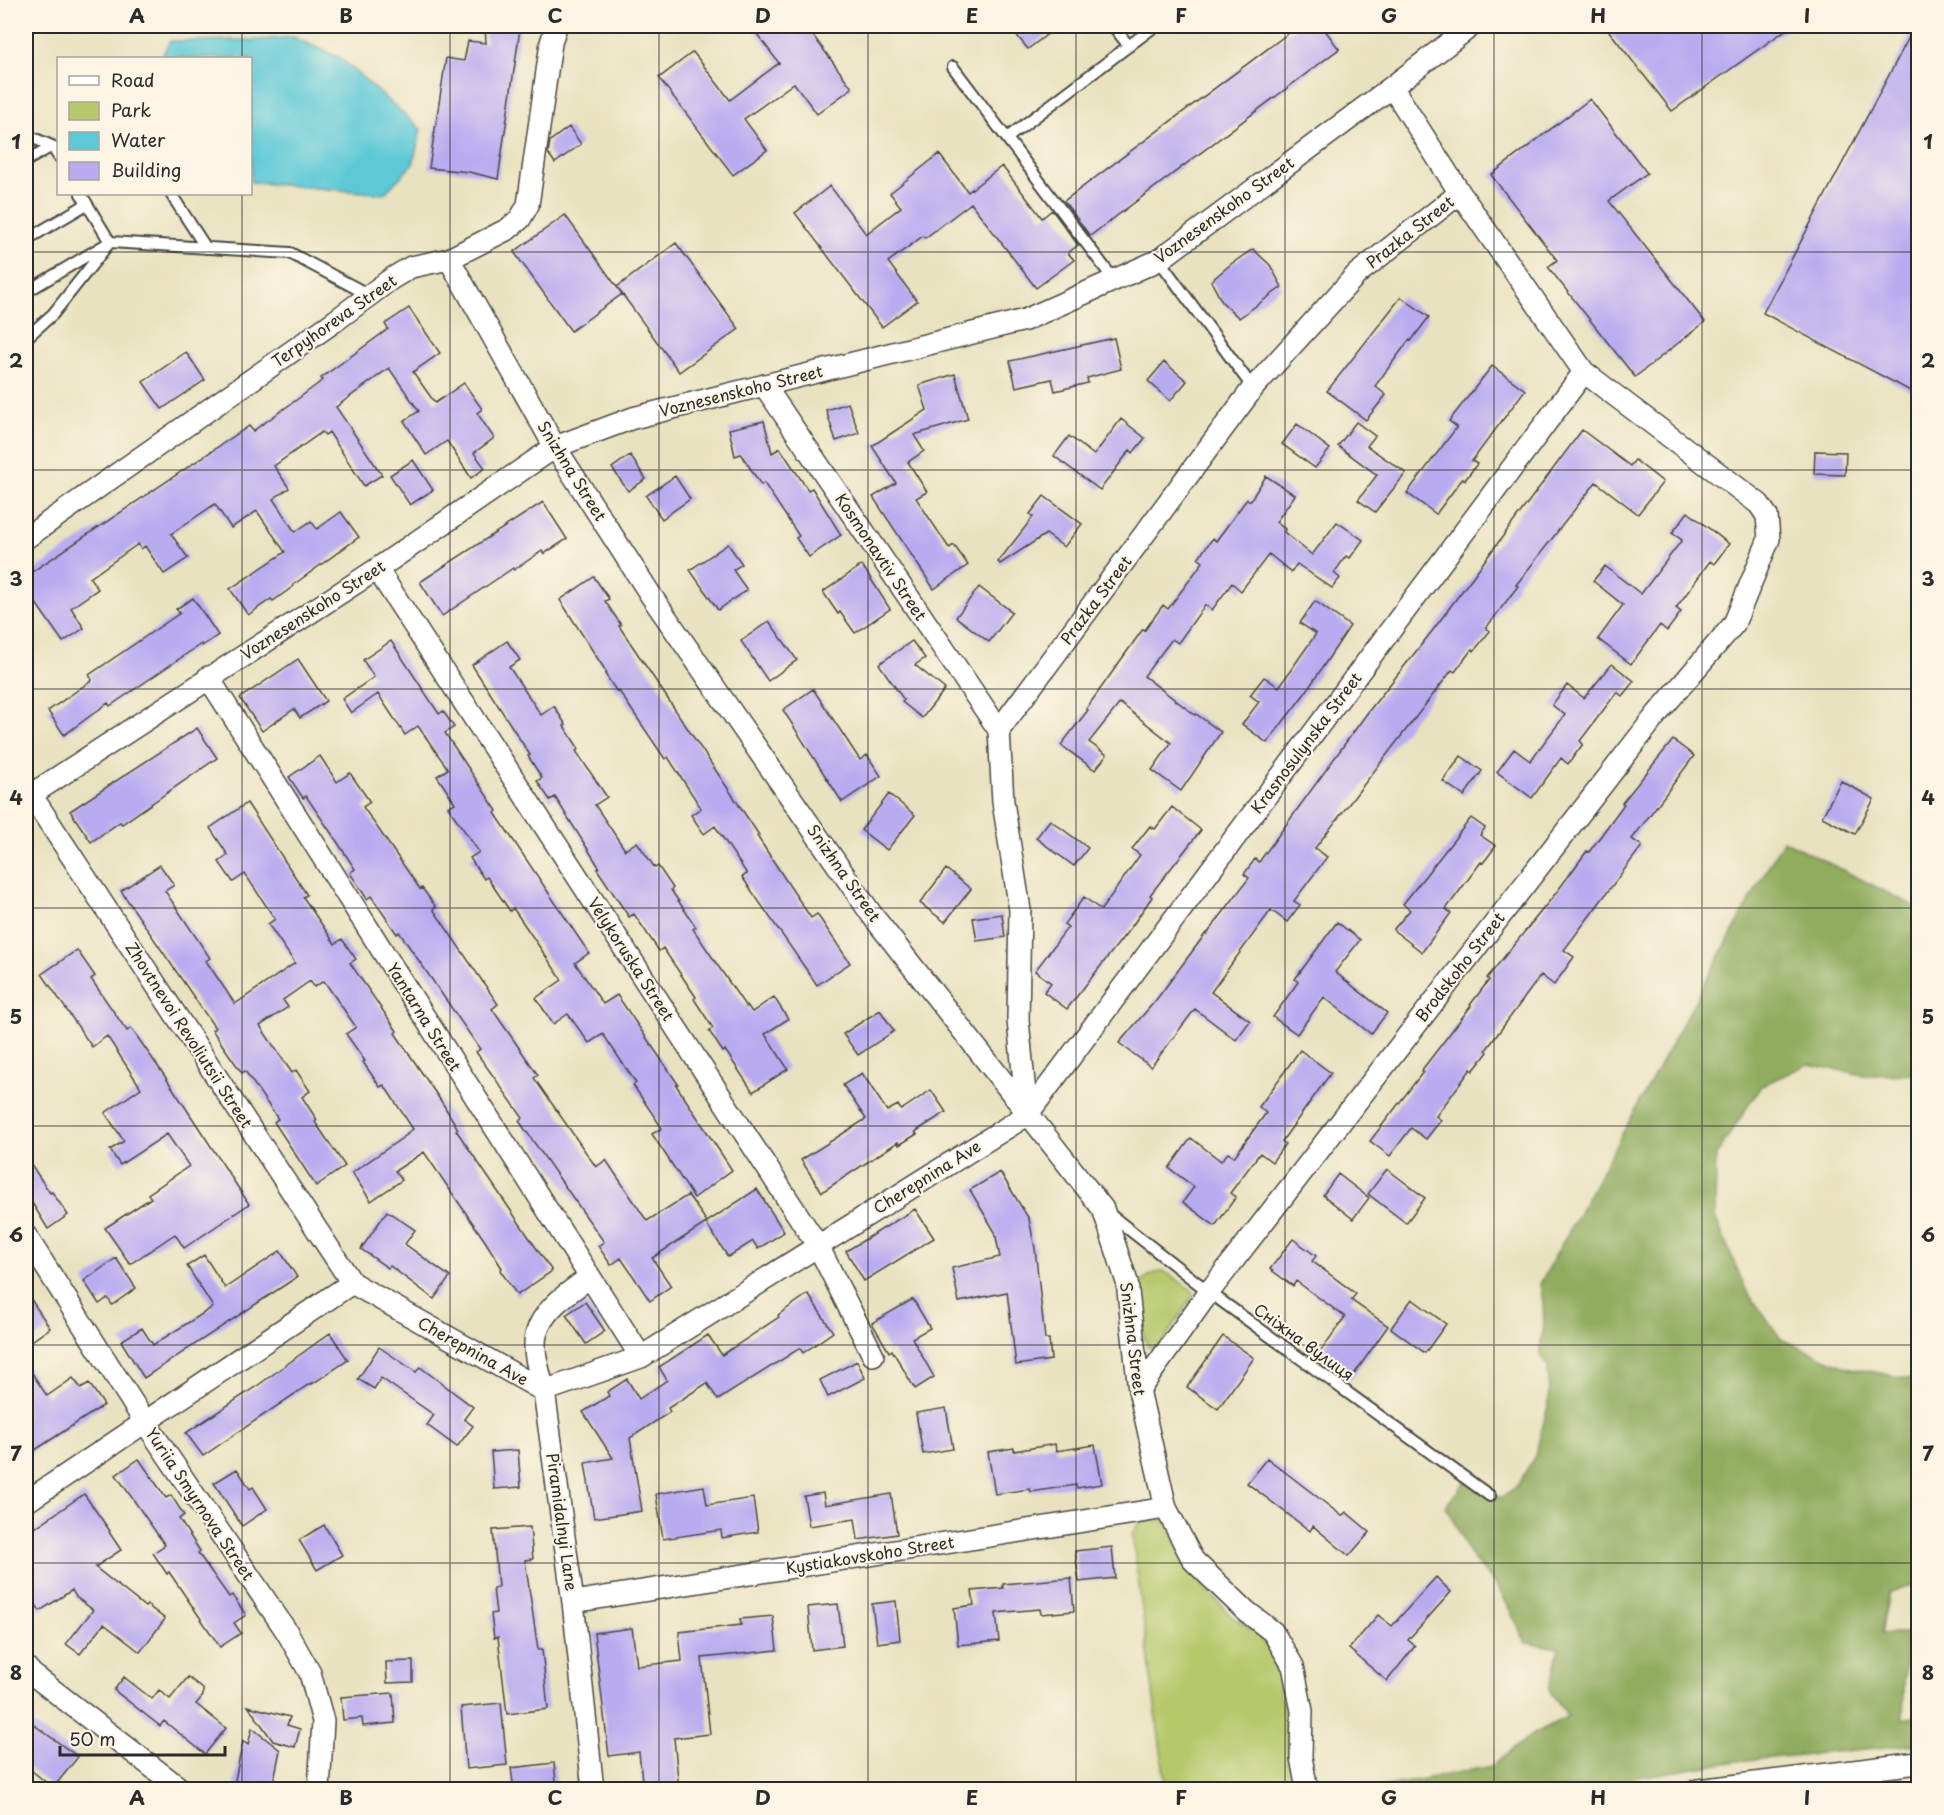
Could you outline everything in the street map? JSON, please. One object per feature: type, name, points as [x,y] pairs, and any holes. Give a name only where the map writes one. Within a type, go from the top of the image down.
[{"type":"street","name":"Terpyhoreva Street","points":[[26,538],[411,267],[449,259],[508,229],[520,219],[528,205],[551,43],[556,26]]},
{"type":"street","name":"Voznesenskoho Street","points":[[27,793],[377,568],[555,447],[633,418],[1025,320],[1159,260],[1471,26]]},
{"type":"street","points":[[1392,87],[1460,193],[1584,372]]},
{"type":"street","name":"Prazka Street","points":[[999,730],[1253,388],[1357,274],[1460,193]]},
{"type":"street","name":"Snizhna Street","points":[[449,259],[555,447],[652,597],[872,915],[1103,1209],[1127,1282],[1138,1390],[1166,1508],[1193,1560],[1246,1611],[1273,1632],[1293,1666],[1302,1711],[1301,1757],[1307,1790]]},
{"type":"street","name":"Brodskoho Street","points":[[1138,1390],[1209,1292],[1657,714],[1734,624],[1769,539],[1767,516],[1759,504],[1584,372]]},
{"type":"street","name":"Krasnosulynska Street","points":[[1027,1115],[1584,372]]},
{"type":"street","name":"Kosmonavtiv Street","points":[[764,385],[999,730]]},
{"type":"street","name":"Velykoruska Street","points":[[377,568],[818,1246],[873,1355]]},
{"type":"street","name":"Yantarna Street","points":[[208,677],[641,1357]]},
{"type":"street","points":[[999,730],[1003,802],[1020,910],[1017,1020],[1027,1115]]},
{"type":"street","name":"Zhovtnevoi Revoliutsii Street","points":[[27,793],[352,1283]]},
{"type":"street","name":"Cherepnina Ave","points":[[352,1283],[544,1391],[641,1357],[1027,1115]]},
{"type":"street","name":"Yuriia Smyrnova Street","points":[[26,1236],[145,1422],[287,1632],[310,1673],[323,1721],[319,1790]]},
{"type":"street","name":"Piramidalnyi Lane","points":[[590,1276],[548,1311],[536,1334],[536,1357],[544,1391],[573,1602],[593,1790]]},
{"type":"street","points":[[26,1502],[352,1283]]},
{"type":"street","name":"Kystiakovskoho Street","points":[[573,1602],[1166,1508]]},
{"type":"street","points":[[26,1667],[182,1790]]},
{"type":"street","points":[[1698,1790],[1918,1762]]},
{"type":"lane","points":[[1113,26],[1129,46]]},
{"type":"lane","points":[[1007,138],[1155,26]]},
{"type":"lane","points":[[953,67],[1114,280]]},
{"type":"lane","points":[[26,135],[52,146],[57,154]]},
{"type":"lane","points":[[26,161],[52,146]]},
{"type":"lane","points":[[82,195],[110,242]]},
{"type":"lane","points":[[172,195],[206,248]]},
{"type":"lane","points":[[26,240],[87,204]]},
{"type":"lane","points":[[26,338],[53,314],[110,242]]},
{"type":"lane","points":[[26,292],[110,242],[290,254],[369,295]]},
{"type":"lane","points":[[1159,260],[1253,388]]},
{"type":"lane","name":"Сніжна вулиця","points":[[1103,1209],[1209,1292],[1490,1496]]},
{"type":"green space","points":[[1783,840],[1918,908],[1918,1074],[1863,1075],[1808,1064],[1761,1086],[1716,1155],[1715,1217],[1746,1290],[1781,1339],[1845,1367],[1918,1380],[1918,1585],[1889,1592],[1881,1633],[1906,1633],[1903,1719],[1918,1716],[1918,1744],[1738,1761],[1565,1789],[1367,1790],[1492,1766],[1530,1736],[1568,1716],[1549,1690],[1559,1648],[1526,1643],[1500,1590],[1470,1555],[1446,1506],[1467,1479],[1501,1498],[1517,1486],[1535,1456],[1549,1402],[1548,1367],[1541,1357],[1544,1326],[1540,1284]]},
{"type":"green space","points":[[1164,1271],[1192,1290],[1194,1294],[1163,1342],[1154,1347],[1148,1347],[1139,1308],[1141,1288],[1152,1274]]},
{"type":"green space","points":[[1162,1519],[1169,1527],[1190,1573],[1231,1616],[1256,1632],[1275,1658],[1295,1789],[1166,1789],[1132,1534],[1140,1522]]},
{"type":"water","points":[[293,37],[340,58],[421,129],[413,164],[384,194],[252,182],[252,57],[162,57],[170,41],[260,40]]},
{"type":"building","points":[[485,26],[507,26],[520,29],[498,179],[469,172],[429,168],[446,58],[464,61],[468,41],[486,43]]},
{"type":"building","points":[[751,26],[806,26],[852,88],[817,114],[794,83],[744,119],[767,150],[733,175],[659,78],[693,52],[730,100],[779,63]]},
{"type":"building","points":[[1009,26],[1058,26],[1028,49]]},
{"type":"building","points":[[1298,26],[1322,26],[1339,49],[1090,236],[1064,201]]},
{"type":"building","points":[[1605,26],[1791,26],[1672,111]]},
{"type":"building","points":[[1915,26],[1918,26],[1918,395],[1763,313]]},
{"type":"building","points":[[1590,99],[1647,173],[1609,201],[1705,322],[1635,377],[1548,267],[1557,260],[1491,175]]},
{"type":"building","points":[[569,127],[581,144],[555,163],[548,153],[550,141]]},
{"type":"building","points":[[939,154],[968,192],[1002,166],[1042,218],[1052,210],[1078,245],[1068,253],[1074,260],[1036,288],[971,203],[925,238],[923,236],[888,262],[917,301],[882,327],[795,213],[830,186],[866,234],[901,207],[890,193]]},
{"type":"building","points":[[565,215],[622,294],[571,331],[514,252]]},
{"type":"building","points":[[676,243],[739,329],[679,372],[617,287]]},
{"type":"building","points":[[1253,249],[1270,265],[1282,287],[1239,318],[1222,302],[1211,281]]},
{"type":"building","points":[[1401,297],[1429,317],[1375,386],[1386,395],[1366,420],[1327,391]]},
{"type":"building","points":[[409,308],[440,353],[413,372],[435,403],[464,383],[482,409],[477,413],[494,438],[474,453],[485,468],[471,478],[447,441],[426,455],[404,421],[419,411],[389,368],[336,407],[382,475],[364,486],[329,432],[325,435],[322,432],[274,466],[289,488],[273,499],[295,532],[311,521],[317,529],[341,512],[359,537],[273,601],[271,599],[248,615],[230,589],[285,552],[257,511],[231,528],[215,504],[171,534],[188,558],[164,574],[145,546],[141,549],[138,544],[90,578],[98,589],[71,608],[84,628],[63,642],[26,589],[26,576],[249,426],[253,431],[388,329],[385,324]]},
{"type":"building","points":[[1114,338],[1121,369],[1087,378],[1088,383],[1055,391],[1052,379],[1016,387],[1010,361]]},
{"type":"building","points":[[186,352],[205,380],[162,409],[143,382]]},
{"type":"building","points":[[1164,362],[1187,381],[1170,401],[1148,381]]},
{"type":"building","points":[[1492,366],[1525,390],[1472,461],[1477,464],[1465,480],[1463,478],[1436,514],[1407,493],[1457,427],[1449,421]]},
{"type":"building","points":[[955,374],[968,419],[914,435],[924,451],[908,462],[927,492],[916,498],[949,548],[954,545],[968,565],[934,589],[873,497],[896,483],[872,446],[927,410],[919,385]]},
{"type":"building","points":[[848,403],[859,433],[836,441],[826,410]]},
{"type":"building","points":[[1121,419],[1145,438],[1133,453],[1130,450],[1100,490],[1054,456],[1069,436],[1094,455]]},
{"type":"building","points":[[764,421],[772,453],[780,448],[808,490],[812,488],[841,535],[809,557],[796,538],[799,536],[764,483],[761,485],[741,454],[735,456],[729,429]]},
{"type":"building","points":[[1356,422],[1375,436],[1367,446],[1406,473],[1375,512],[1358,500],[1377,475],[1338,446]]},
{"type":"building","points":[[1297,424],[1330,449],[1315,468],[1282,444]]},
{"type":"building","points":[[1582,430],[1630,466],[1635,460],[1663,482],[1638,514],[1596,482],[1516,585],[1518,586],[1486,628],[1490,631],[1474,651],[1472,649],[1455,672],[1452,670],[1315,848],[1327,857],[1294,901],[1300,905],[1287,922],[1271,910],[1211,992],[1250,1021],[1236,1040],[1195,1009],[1151,1067],[1119,1043],[1207,934],[1249,878],[1244,874],[1255,859],[1259,862],[1368,712],[1433,630]]},
{"type":"building","points":[[1815,451],[1846,452],[1845,475],[1814,474]]},
{"type":"building","points":[[630,455],[646,479],[628,491],[612,468]]},
{"type":"building","points":[[413,460],[433,490],[410,505],[390,475]]},
{"type":"building","points":[[675,476],[690,499],[662,519],[646,496]]},
{"type":"building","points":[[1266,476],[1295,495],[1276,522],[1285,529],[1284,532],[1312,555],[1337,522],[1363,540],[1350,558],[1346,556],[1334,573],[1340,578],[1332,588],[1297,564],[1291,572],[1269,554],[1241,591],[1232,583],[1212,610],[1205,605],[1178,643],[1172,639],[1144,676],[1221,732],[1181,791],[1152,770],[1171,743],[1120,703],[1089,742],[1107,755],[1095,770],[1061,745],[1088,710],[1086,709],[1143,629],[1145,630],[1163,605],[1168,609],[1203,562],[1198,558],[1213,538],[1216,541],[1247,499],[1250,501]]},
{"type":"building","points":[[1044,496],[1082,524],[1064,547],[1046,534],[1000,564],[998,562],[1033,517],[1030,514]]},
{"type":"building","points":[[543,502],[567,539],[544,554],[542,551],[514,570],[513,568],[442,616],[420,582]]},
{"type":"building","points":[[1688,512],[1729,544],[1714,564],[1710,561],[1676,608],[1681,612],[1667,631],[1660,625],[1631,664],[1598,639],[1623,605],[1593,581],[1605,566],[1641,594],[1682,540],[1672,533]]},
{"type":"building","points":[[728,544],[742,564],[733,570],[747,590],[718,610],[690,570]]},
{"type":"building","points":[[862,565],[890,609],[855,633],[823,592]]},
{"type":"building","points":[[594,577],[609,599],[605,601],[621,625],[619,626],[759,835],[757,836],[787,882],[811,918],[817,914],[850,963],[817,985],[742,877],[747,874],[715,826],[704,834],[691,815],[701,808],[668,757],[665,759],[619,691],[617,692],[560,600]]},
{"type":"building","points":[[979,587],[1012,612],[989,642],[956,617]]},
{"type":"building","points":[[193,598],[218,635],[202,646],[201,644],[110,706],[108,703],[64,735],[48,711],[92,680],[89,675],[180,613],[176,609]]},
{"type":"building","points":[[1315,601],[1350,626],[1306,692],[1267,743],[1242,724],[1259,702],[1250,695],[1264,677],[1279,687],[1316,634],[1300,623]]},
{"type":"building","points":[[769,621],[797,660],[768,681],[741,641]]},
{"type":"building","points":[[391,641],[439,714],[443,711],[454,727],[445,733],[497,811],[495,813],[589,953],[575,963],[603,1004],[617,995],[678,1084],[676,1085],[732,1170],[694,1198],[652,1134],[662,1128],[633,1085],[636,1083],[603,1034],[589,1043],[568,1014],[553,1024],[536,998],[562,980],[513,908],[510,911],[487,877],[484,879],[470,858],[479,852],[448,807],[455,803],[437,776],[448,769],[418,726],[405,735],[378,694],[351,713],[342,699],[374,677],[363,660]]},
{"type":"building","points":[[507,641],[520,660],[509,667],[541,715],[554,706],[579,749],[576,751],[607,797],[595,805],[625,850],[637,842],[655,868],[658,866],[696,927],[693,929],[746,1007],[747,1005],[752,1012],[774,997],[788,1019],[765,1034],[788,1069],[753,1092],[725,1050],[723,1052],[709,1031],[713,1028],[694,999],[696,997],[663,948],[659,951],[634,914],[629,917],[597,869],[599,867],[555,797],[550,800],[537,781],[542,778],[528,756],[530,755],[472,665]]},
{"type":"building","points":[[912,641],[925,658],[915,665],[945,689],[922,718],[902,702],[904,700],[879,664]]},
{"type":"building","points":[[298,659],[326,701],[300,718],[294,709],[262,731],[240,698]]},
{"type":"building","points":[[1612,664],[1634,681],[1622,696],[1617,692],[1580,741],[1583,744],[1568,764],[1561,758],[1532,798],[1497,772],[1514,749],[1530,761],[1565,715],[1552,705],[1567,685],[1584,698]]},
{"type":"building","points":[[813,689],[860,760],[867,755],[881,776],[842,802],[783,710]]},
{"type":"building","points":[[197,728],[217,758],[122,824],[120,822],[91,842],[70,811]]},
{"type":"building","points":[[1673,740],[1694,756],[1632,839],[1642,846],[1564,950],[1574,957],[1554,985],[1541,975],[1486,1050],[1488,1052],[1473,1071],[1471,1069],[1436,1116],[1441,1120],[1426,1139],[1411,1128],[1390,1156],[1370,1141],[1471,1006],[1489,980],[1487,978],[1587,851],[1589,852],[1624,804],[1622,803]]},
{"type":"building","points":[[320,756],[337,782],[350,773],[370,802],[363,807],[420,889],[422,888],[436,907],[433,909],[498,1004],[492,1009],[538,1075],[534,1078],[596,1167],[606,1160],[647,1221],[688,1195],[707,1222],[757,1189],[784,1232],[758,1249],[753,1241],[728,1257],[706,1223],[652,1258],[671,1286],[650,1301],[621,1258],[611,1265],[598,1246],[604,1242],[519,1121],[523,1118],[476,1052],[480,1049],[399,932],[397,934],[371,896],[367,899],[350,873],[355,869],[306,796],[303,798],[289,777]]},
{"type":"building","points":[[1461,756],[1482,771],[1464,796],[1443,781]]},
{"type":"building","points":[[1841,781],[1874,799],[1855,834],[1822,817]]},
{"type":"building","points":[[889,794],[915,815],[887,850],[861,830]]},
{"type":"building","points":[[247,803],[307,895],[303,897],[335,944],[342,939],[356,959],[350,963],[397,1031],[395,1033],[443,1104],[458,1129],[456,1130],[552,1271],[517,1295],[500,1270],[502,1268],[485,1241],[424,1152],[395,1171],[402,1180],[371,1201],[352,1173],[413,1129],[384,1085],[380,1087],[346,1034],[356,1027],[324,981],[314,987],[310,981],[283,1000],[288,1007],[260,1026],[292,1073],[296,1070],[310,1091],[302,1097],[317,1120],[315,1122],[345,1166],[316,1186],[274,1122],[278,1119],[245,1071],[242,1073],[212,1030],[215,1028],[121,891],[160,865],[174,885],[165,891],[210,958],[206,961],[235,1004],[295,963],[268,924],[275,919],[245,874],[233,882],[219,862],[228,855],[210,828]]},
{"type":"building","points":[[1172,807],[1201,830],[1150,895],[1152,897],[1132,926],[1067,1009],[1044,992],[1051,983],[1035,971],[1068,927],[1064,924],[1084,897],[1101,910],[1140,855],[1132,849],[1150,826],[1155,829]]},
{"type":"building","points":[[1471,818],[1485,828],[1480,835],[1496,846],[1483,863],[1481,862],[1446,909],[1451,913],[1422,952],[1393,930],[1410,910],[1403,904]]},
{"type":"building","points":[[1050,820],[1088,848],[1074,866],[1036,838]]},
{"type":"building","points":[[946,869],[971,889],[945,922],[920,903]]},
{"type":"building","points":[[1002,914],[1005,937],[977,941],[973,918]]},
{"type":"building","points":[[1337,922],[1360,940],[1335,972],[1387,1013],[1371,1034],[1324,997],[1297,1034],[1273,1017],[1298,982],[1295,979]]},
{"type":"building","points":[[77,950],[95,976],[91,979],[127,1031],[131,1028],[249,1204],[184,1248],[175,1234],[130,1264],[105,1228],[151,1198],[148,1194],[189,1166],[167,1134],[120,1165],[110,1150],[124,1141],[105,1113],[141,1088],[107,1036],[92,1047],[42,974]]},
{"type":"building","points":[[880,1010],[894,1031],[858,1055],[843,1034]]},
{"type":"building","points":[[1300,1050],[1331,1073],[1282,1141],[1285,1144],[1272,1162],[1260,1153],[1230,1193],[1236,1197],[1215,1226],[1183,1202],[1194,1187],[1169,1168],[1191,1138],[1221,1161],[1228,1153],[1234,1157],[1266,1113],[1259,1107]]},
{"type":"building","points":[[862,1073],[887,1111],[898,1105],[901,1110],[931,1090],[946,1112],[915,1132],[917,1134],[899,1145],[898,1142],[822,1192],[801,1160],[866,1119],[843,1085]]},
{"type":"building","points":[[26,1157],[68,1215],[48,1229],[26,1193]]},
{"type":"building","points":[[1387,1169],[1425,1198],[1406,1223],[1368,1194]]},
{"type":"building","points":[[1000,1172],[1029,1219],[1035,1248],[1045,1339],[1049,1339],[1051,1360],[1016,1365],[1007,1292],[959,1302],[952,1268],[1000,1257],[995,1232],[970,1190]]},
{"type":"building","points":[[1338,1174],[1369,1198],[1353,1219],[1323,1195]]},
{"type":"building","points":[[915,1209],[934,1238],[864,1281],[846,1251]]},
{"type":"building","points":[[387,1211],[415,1230],[405,1244],[450,1277],[434,1299],[390,1266],[388,1268],[361,1249]]},
{"type":"building","points":[[1293,1239],[1316,1256],[1312,1261],[1356,1294],[1351,1300],[1388,1326],[1350,1380],[1317,1356],[1345,1317],[1296,1281],[1293,1286],[1270,1269]]},
{"type":"building","points":[[280,1251],[297,1277],[144,1378],[121,1341],[142,1328],[153,1345],[213,1307],[187,1266],[204,1255],[225,1288]]},
{"type":"building","points":[[116,1258],[136,1288],[112,1305],[108,1298],[99,1304],[84,1281]]},
{"type":"building","points":[[26,1292],[50,1328],[26,1345]]},
{"type":"building","points":[[808,1294],[833,1332],[803,1353],[800,1348],[718,1400],[707,1383],[668,1408],[670,1412],[630,1438],[642,1511],[594,1518],[585,1463],[613,1458],[583,1412],[609,1396],[607,1392],[627,1379],[639,1399],[667,1380],[659,1367],[708,1335],[722,1355],[779,1317],[778,1315]]},
{"type":"building","points":[[913,1299],[930,1328],[912,1338],[934,1377],[915,1389],[892,1350],[889,1352],[872,1323]]},
{"type":"building","points":[[1412,1299],[1446,1324],[1425,1353],[1391,1328]]},
{"type":"building","points":[[585,1302],[605,1331],[586,1344],[566,1315]]},
{"type":"building","points":[[330,1333],[348,1360],[203,1456],[186,1433],[257,1386]]},
{"type":"building","points":[[1223,1336],[1254,1358],[1218,1409],[1187,1387]]},
{"type":"building","points":[[379,1347],[416,1372],[420,1367],[473,1407],[464,1419],[473,1426],[457,1447],[427,1425],[434,1415],[381,1378],[374,1389],[358,1379]]},
{"type":"building","points":[[857,1361],[865,1378],[828,1397],[820,1380]]},
{"type":"building","points":[[26,1364],[47,1396],[73,1378],[81,1388],[89,1383],[104,1405],[26,1456]]},
{"type":"building","points":[[946,1408],[953,1449],[923,1454],[916,1413]]},
{"type":"building","points":[[1055,1444],[1056,1451],[1095,1445],[1102,1484],[995,1494],[988,1452],[1014,1448],[1014,1451]]},
{"type":"building","points":[[518,1450],[521,1487],[494,1489],[491,1452]]},
{"type":"building","points":[[1267,1458],[1342,1516],[1346,1512],[1370,1532],[1349,1556],[1313,1526],[1310,1531],[1247,1483]]},
{"type":"building","points":[[139,1459],[166,1498],[171,1495],[184,1515],[179,1519],[200,1551],[198,1553],[229,1597],[232,1595],[246,1615],[234,1623],[241,1633],[220,1647],[169,1572],[167,1574],[153,1553],[165,1545],[116,1475]]},
{"type":"building","points":[[237,1469],[250,1489],[253,1487],[267,1509],[242,1526],[214,1483]]},
{"type":"building","points":[[704,1486],[707,1505],[753,1498],[758,1532],[722,1538],[721,1530],[663,1539],[656,1494]]},
{"type":"building","points":[[823,1493],[825,1505],[891,1494],[897,1534],[858,1540],[855,1519],[809,1526],[804,1496]]},
{"type":"building","points":[[84,1494],[121,1550],[95,1567],[145,1607],[147,1605],[165,1619],[140,1652],[104,1624],[80,1654],[66,1644],[93,1610],[76,1597],[72,1590],[40,1611],[26,1590],[26,1534]]},
{"type":"building","points":[[324,1525],[342,1555],[317,1570],[299,1540]]},
{"type":"building","points":[[530,1527],[533,1559],[525,1560],[538,1650],[542,1649],[548,1709],[507,1714],[498,1637],[494,1638],[491,1614],[496,1613],[493,1588],[498,1587],[493,1530]]},
{"type":"building","points":[[1112,1547],[1115,1578],[1079,1582],[1075,1551]]},
{"type":"building","points":[[1436,1577],[1451,1592],[1408,1640],[1415,1646],[1387,1681],[1349,1649],[1378,1615],[1392,1626]]},
{"type":"building","points":[[1071,1578],[1074,1611],[1041,1614],[1040,1609],[996,1613],[999,1641],[958,1645],[954,1608],[974,1605],[972,1591],[1003,1588],[1003,1584]]},
{"type":"building","points":[[896,1601],[900,1640],[877,1643],[872,1604]]},
{"type":"building","points":[[838,1604],[843,1646],[812,1650],[808,1607]]},
{"type":"building","points":[[773,1616],[777,1650],[702,1658],[710,1734],[674,1738],[679,1790],[643,1790],[639,1752],[609,1756],[594,1633],[632,1628],[637,1666],[682,1661],[679,1632],[741,1625],[740,1619]]},
{"type":"building","points":[[413,1661],[413,1682],[387,1683],[386,1662]]},
{"type":"building","points":[[124,1677],[152,1699],[159,1690],[170,1699],[188,1677],[203,1689],[203,1696],[196,1704],[226,1728],[205,1754],[164,1721],[160,1726],[114,1690]]},
{"type":"building","points":[[393,1693],[395,1723],[363,1726],[362,1718],[343,1720],[341,1697]]},
{"type":"building","points":[[501,1703],[507,1765],[466,1769],[461,1707]]},
{"type":"building","points":[[248,1706],[290,1717],[287,1725],[300,1729],[295,1747],[273,1741]]},
{"type":"building","points":[[26,1719],[78,1757],[53,1788],[26,1766]]},
{"type":"building","points":[[252,1728],[280,1750],[272,1790],[234,1785],[243,1741],[248,1745]]},
{"type":"building","points":[[554,1763],[557,1790],[514,1790],[511,1768]]}]
